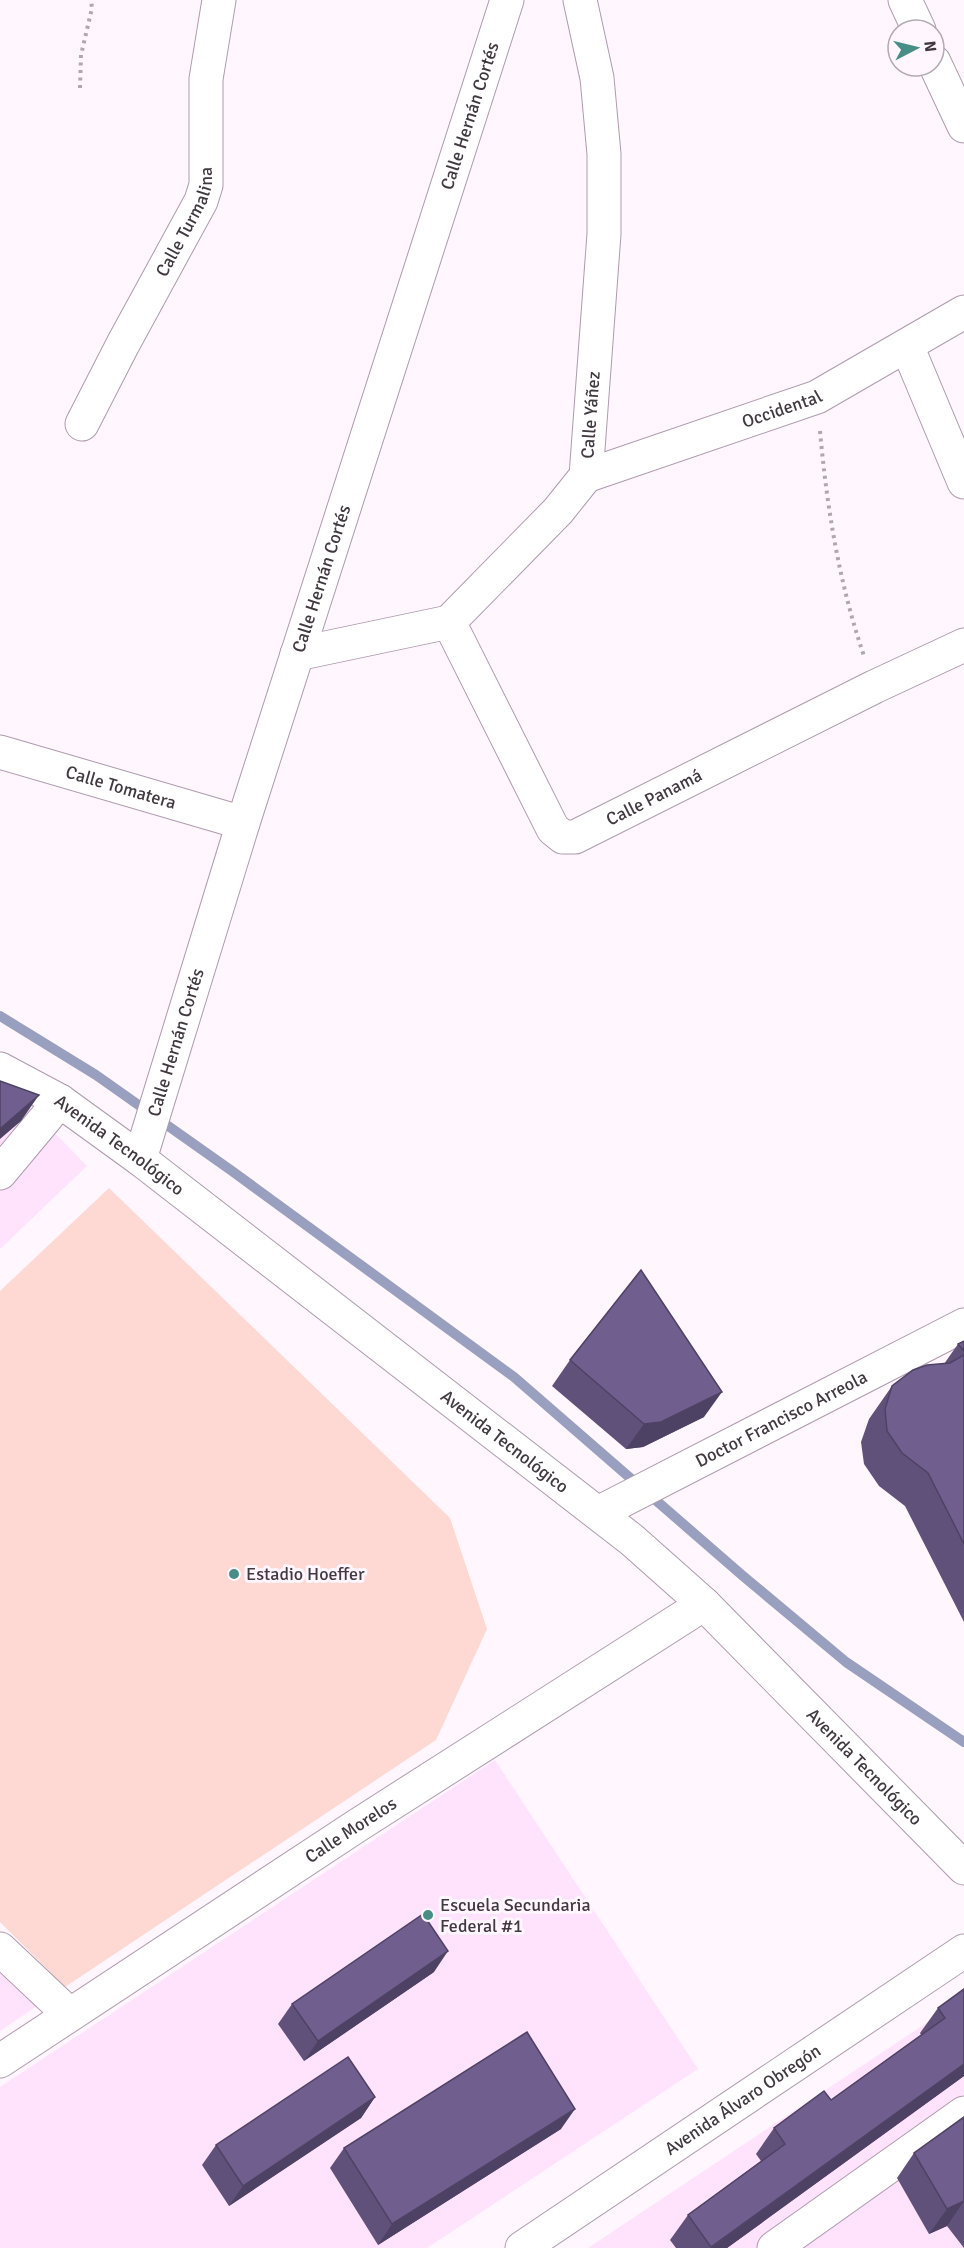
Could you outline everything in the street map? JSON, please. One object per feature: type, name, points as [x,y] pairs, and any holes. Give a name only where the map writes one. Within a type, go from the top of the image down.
[{"type":"main road","name":"Calle Turmalina","points":[[82,424],[201,201],[206,185],[206,79],[219,0]]},
{"type":"main road","name":"Calle Hernán Cortés","points":[[140,1159],[243,823],[507,0]]},
{"type":"main road","name":"Calle Yáñez","points":[[449,622],[558,511],[586,476],[604,234],[604,154],[597,78],[580,0]]},
{"type":"main road","points":[[904,0],[913,18]]},
{"type":"main road","points":[[942,78],[964,126]]},
{"type":"main road","name":"Occidental","points":[[586,476],[817,397],[964,312]]},
{"type":"main road","points":[[907,346],[964,482]]},
{"type":"main road","points":[[297,654],[449,622]]},
{"type":"main road","name":"Calle Panamá","points":[[449,622],[553,829],[563,837],[575,837],[874,687],[964,645]]},
{"type":"main road","name":"Calle Tomatera","points":[[0,752],[243,823]]},
{"type":"main road","name":"Avenida Tecnológico","points":[[0,1069],[60,1101],[140,1159],[598,1512],[663,1566],[704,1604],[964,1868]]},
{"type":"main road","points":[[0,1173],[60,1101]]},
{"type":"main road","name":"Doctor Francisco Arreola","points":[[598,1512],[964,1325]]},
{"type":"main road","name":"Calle Morelos","points":[[0,2061],[357,1825],[704,1604]]},
{"type":"main road","points":[[0,1949],[69,2014]]},
{"type":"main road","name":"Avenida Álvaro Obregón","points":[[522,2248],[964,1951]]},
{"type":"main road","points":[[774,2248],[964,2113]]},
{"type":"path","points":[[80,88],[81,55],[92,8],[91,0]]},
{"type":"path","points":[[817,397],[830,525],[852,622],[874,687]]},
{"type":"shaded area","points":[[0,1097],[28,1106],[87,1166],[0,1249]]},
{"type":"shaded area","name":"Estadio Hoeffer","points":[[109,1188],[450,1518],[487,1629],[436,1740],[65,1987],[0,1922],[0,1291]]},
{"type":"shaded area","name":"Escuela Secundaria Federal #1","points":[[495,1760],[698,2069],[427,2248],[0,2248],[0,2087]]},
{"type":"shaded area","points":[[0,1934],[65,1987],[0,2031]]},
{"type":"shaded area","points":[[964,1998],[964,2248],[588,2248]]},
{"type":"building","points":[[0,1081],[39,1095],[0,1129]]},
{"type":"building","points":[[641,1270],[722,1392],[661,1422],[644,1424],[570,1360]]},
{"type":"building","points":[[964,1341],[964,1351],[958,1344]]},
{"type":"building","points":[[964,1355],[964,1544],[928,1473],[902,1453],[887,1431],[885,1409],[892,1386],[913,1370],[927,1365],[950,1363]]},
{"type":"building","points":[[423,1914],[448,1951],[318,2041],[292,2004]]},
{"type":"building","points":[[964,1989],[964,2064],[711,2247],[688,2215],[785,2144],[774,2128],[824,2091],[831,2100],[945,2018],[938,2008]]},
{"type":"building","points":[[527,2032],[575,2109],[392,2224],[344,2148]]},
{"type":"building","points":[[348,2057],[375,2097],[243,2186],[216,2145]]},
{"type":"building","points":[[964,2117],[964,2201],[947,2209],[914,2153]]},
{"type":"waterway","points":[[0,1016],[96,1075],[232,1171],[514,1377],[743,1576],[846,1662],[964,1742]]},
{"type":"place","name":"Estadio Hoeffer","points":[[234,1574]]},
{"type":"place","name":"Escuela Secundaria Federal #1","points":[[428,1915]]}]
